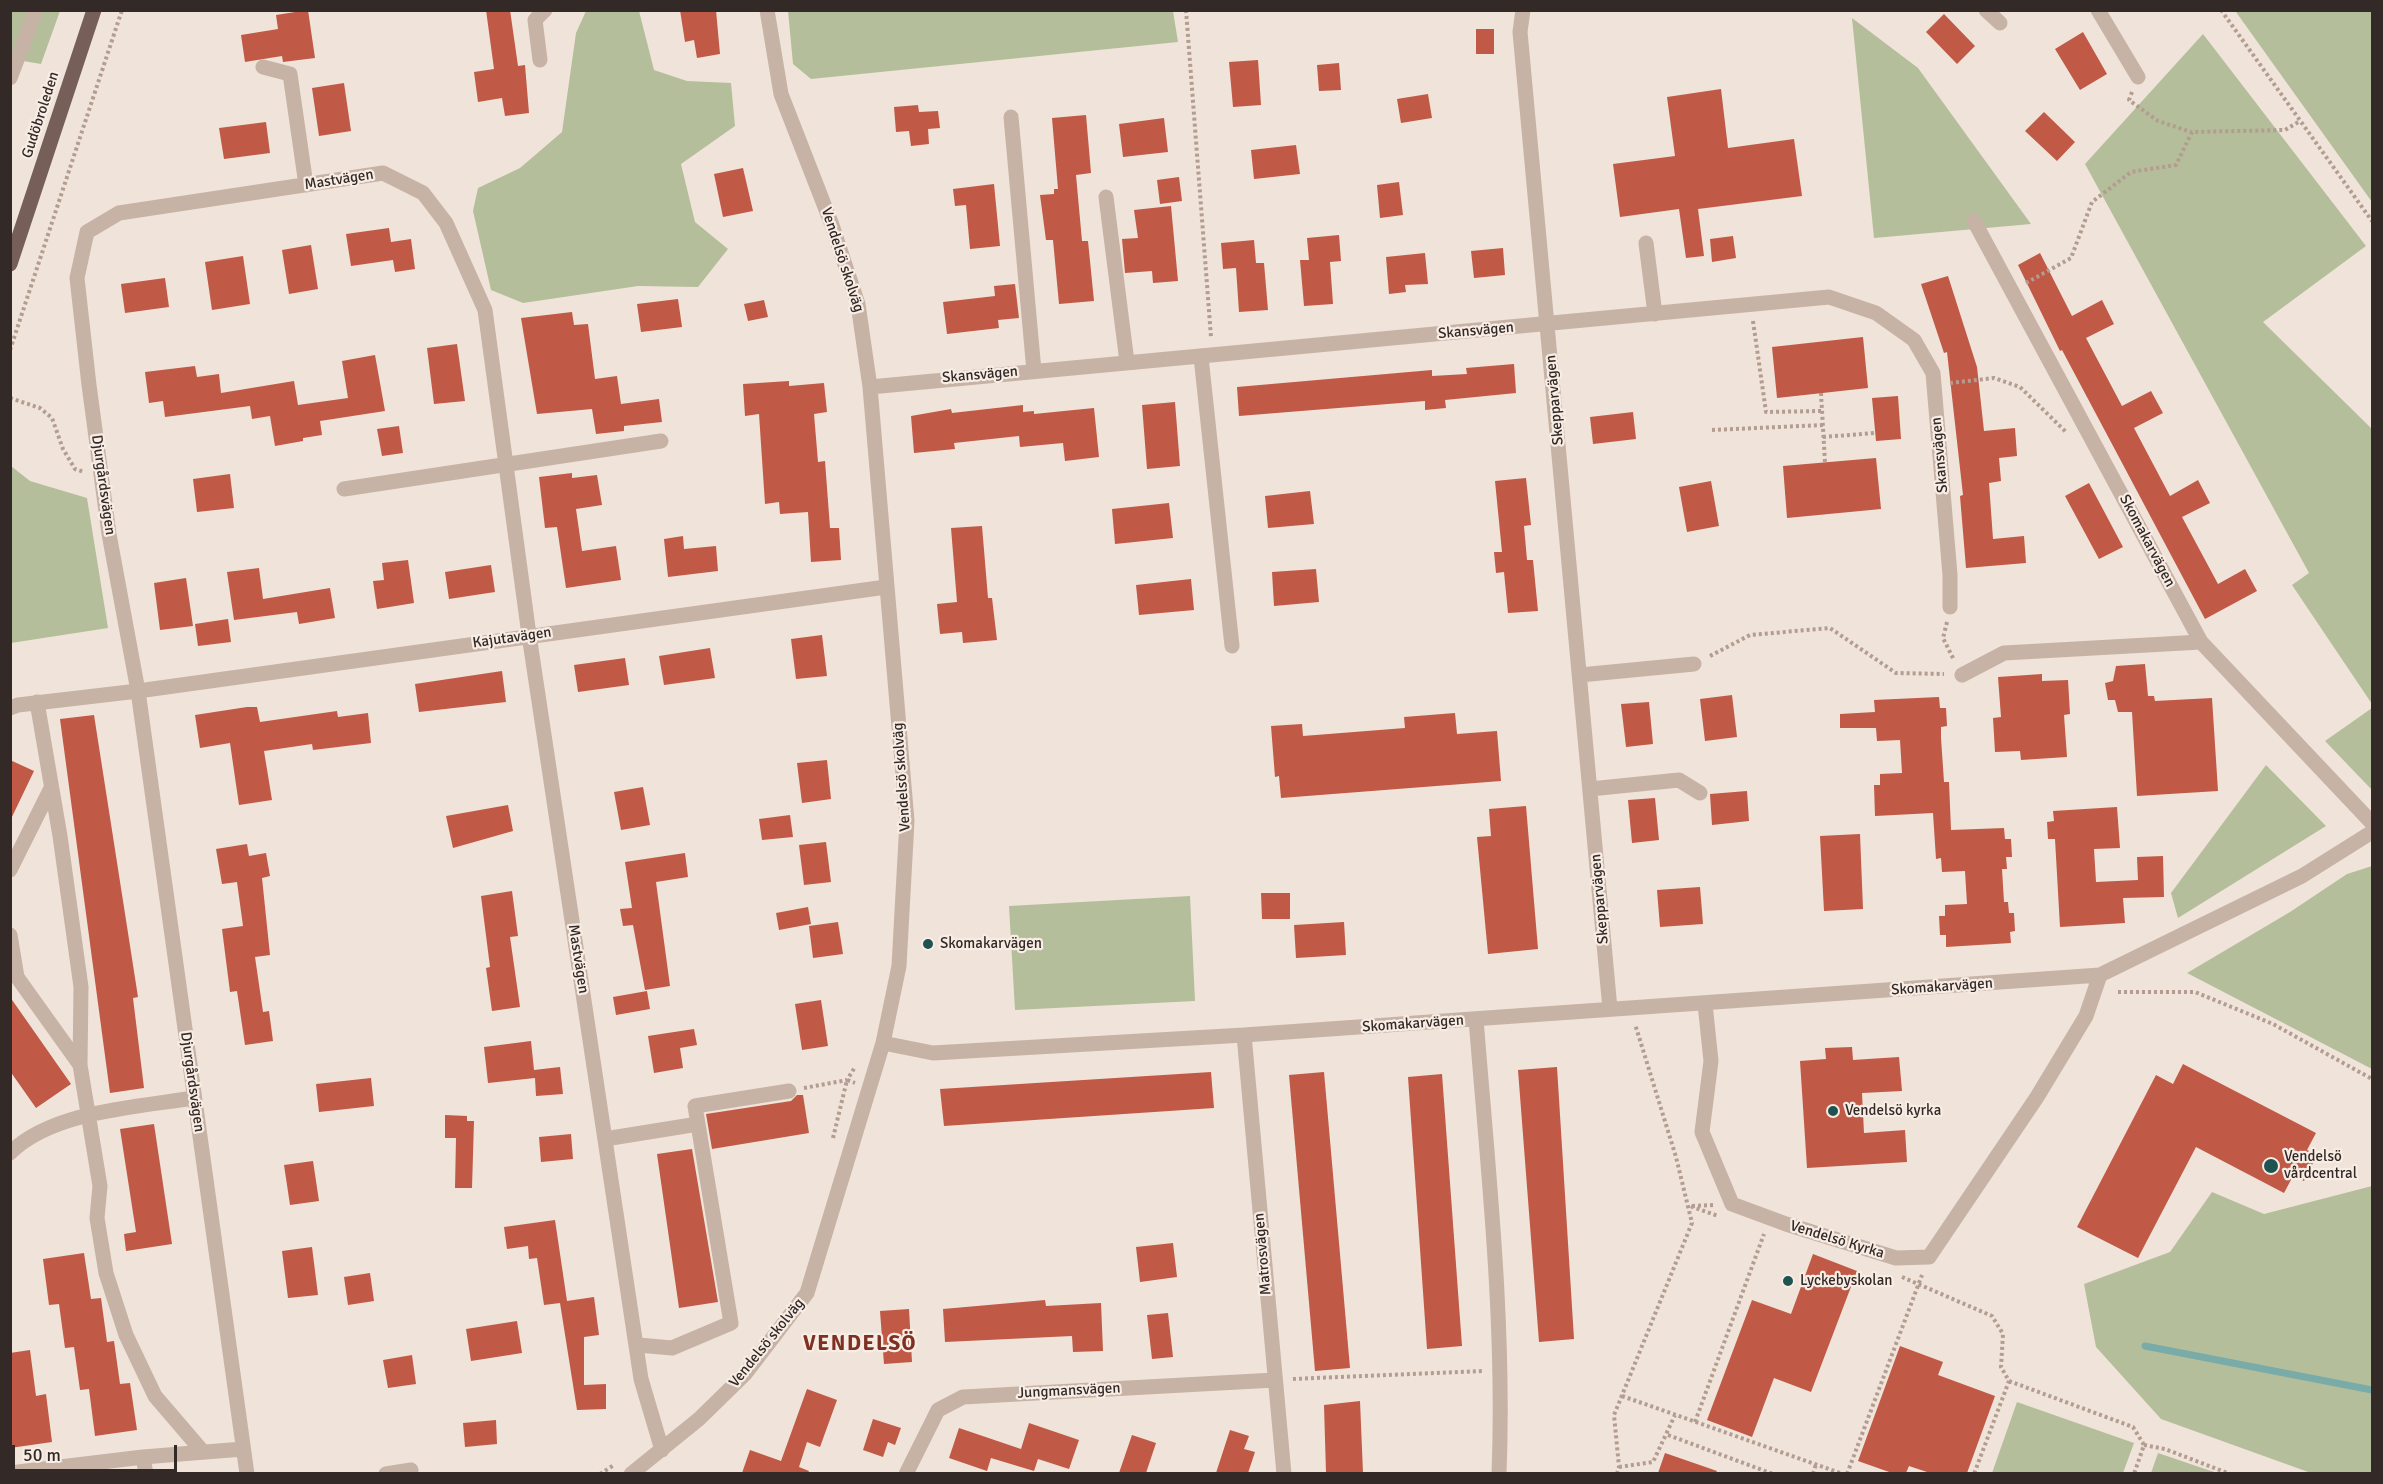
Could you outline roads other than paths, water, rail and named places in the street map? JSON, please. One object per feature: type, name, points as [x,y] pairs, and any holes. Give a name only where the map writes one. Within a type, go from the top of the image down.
[{"type":"main road","name":"Gudöbroleden","points":[[10,264],[94,10]]},
{"type":"street","points":[[10,78],[36,10]]},
{"type":"street","points":[[540,60],[535,20],[544,10]]},
{"type":"street","name":"Vendelsö skolväg","points":[[631,1473],[662,1450],[745,1374],[807,1293],[883,1043],[899,966],[907,821],[870,387],[858,304],[832,225],[781,94],[767,10]]},
{"type":"street","name":"Skepparvägen","points":[[1523,10],[1520,32],[1610,1009]]},
{"type":"street","points":[[1986,10],[2000,23]]},
{"type":"street","points":[[2098,10],[2138,77]]},
{"type":"street","points":[[262,67],[290,74],[306,184]]},
{"type":"street","points":[[1011,117],[1034,371]]},
{"type":"street","name":"Mastvägen","points":[[76,278],[87,232],[119,213],[306,184],[383,173],[423,193],[446,223],[486,310],[529,635],[638,1345],[641,1379],[662,1450]]},
{"type":"street","points":[[1106,197],[1126,362]]},
{"type":"street","name":"Skomakarvägen","points":[[1974,221],[2201,642],[2373,822]]},
{"type":"street","points":[[1646,243],[1655,314]]},
{"type":"street","name":"Djurgårdsvägen","points":[[76,278],[109,534],[138,691],[247,1473]]},
{"type":"street","name":"Skansvägen","points":[[870,387],[1829,297],[1876,313],[1914,340],[1933,373],[1950,575],[1950,607]]},
{"type":"street","points":[[1207,357],[1232,646]]},
{"type":"street","points":[[344,489],[661,441]]},
{"type":"street","name":"Kajutavägen","points":[[138,691],[865,588],[886,587]]},
{"type":"street","points":[[1962,675],[2004,653],[2201,642]]},
{"type":"street","points":[[1580,675],[1694,664]]},
{"type":"street","points":[[10,708],[37,702],[138,691]]},
{"type":"street","points":[[37,702],[81,987],[80,1065],[100,1186],[97,1218],[106,1273],[126,1335],[155,1396],[203,1452]]},
{"type":"street","points":[[1590,789],[1679,780],[1700,793]]},
{"type":"street","points":[[10,870],[51,788]]},
{"type":"street","name":"Skomakarvägen","points":[[883,1043],[933,1053],[1244,1035],[2100,975],[2302,876],[2373,832]]},
{"type":"street","points":[[10,935],[17,977],[80,1065]]},
{"type":"street","name":"Vendelsö Kyrka","points":[[1705,1004],[1711,1061],[1702,1132],[1732,1204],[1786,1224],[1896,1258],[1929,1257],[2049,1077],[2086,1016],[2100,975]]},
{"type":"street","name":"Skomakarvägen","points":[[1476,1019],[1492,1209],[1500,1371],[1499,1473]]},
{"type":"street","name":"Matrosvägen","points":[[1244,1035],[1284,1473]]},
{"type":"street","points":[[638,1345],[672,1348],[731,1323],[695,1106],[789,1091]]},
{"type":"street","points":[[10,1153],[25,1138],[87,1116],[194,1098]]},
{"type":"street","points":[[605,1139],[698,1124]]},
{"type":"street","name":"Jungmansvägen","points":[[906,1473],[938,1410],[963,1397],[1275,1380]]},
{"type":"street","points":[[10,1473],[143,1457],[243,1449]]},
{"type":"street","points":[[143,1457],[146,1473]]},
{"type":"street","points":[[386,1473],[411,1470]]},
{"type":"waterway","points":[[2145,1346],[2372,1390]]},
{"type":"place","name":"Skomakarvägen","points":[[928,944]]},
{"type":"place","name":"Vendelsö kyrka","points":[[1833,1111]]},
{"type":"place","name":"Vendelsö vårdcentral","points":[[2271,1166]]},
{"type":"place","name":"Lyckebyskolan","points":[[1788,1281]]},
{"type":"district","name":"VENDELSÖ","points":[[860,1344]]}]
